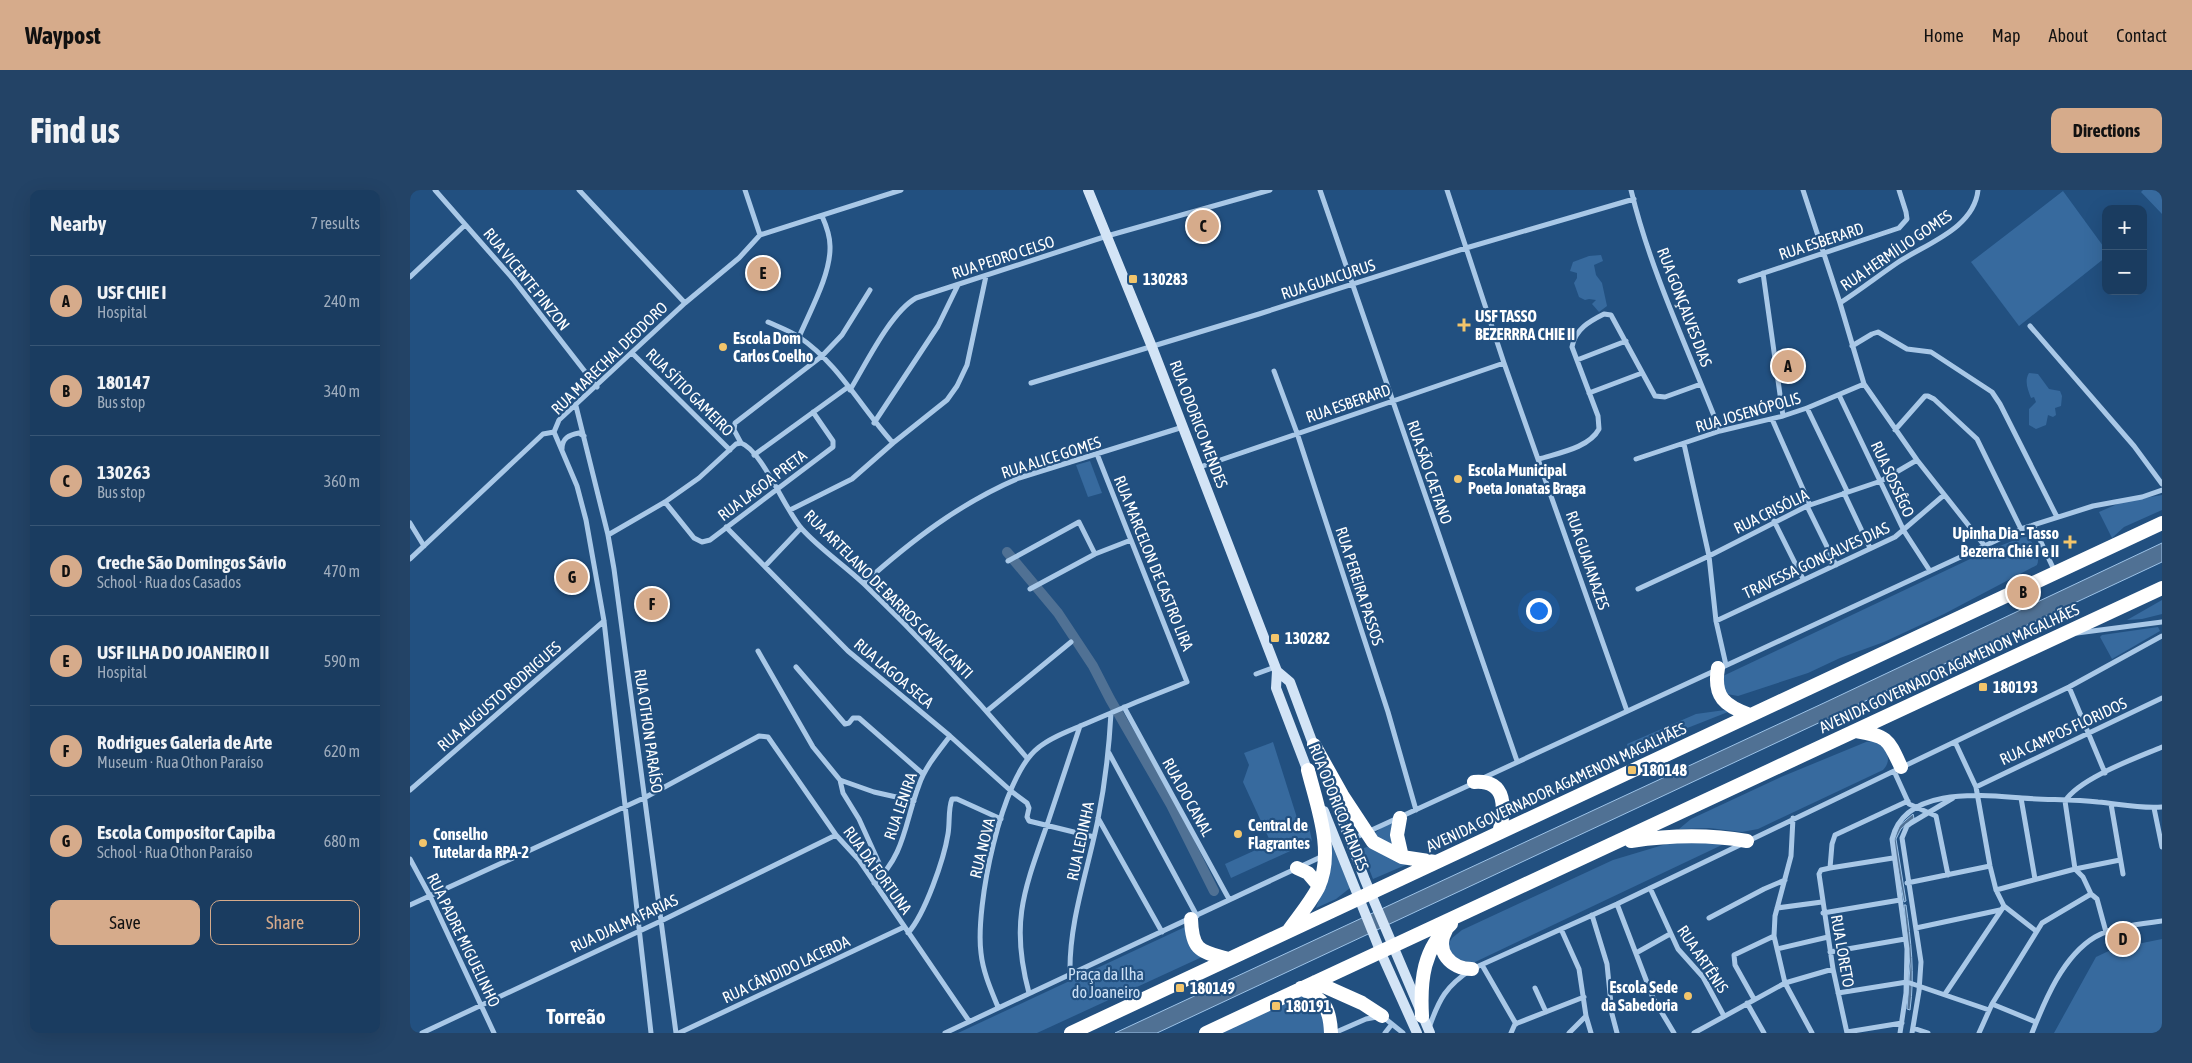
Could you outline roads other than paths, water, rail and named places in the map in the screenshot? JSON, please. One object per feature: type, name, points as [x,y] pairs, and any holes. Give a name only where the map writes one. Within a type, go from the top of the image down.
[{"type":"highway","name":"AVENIDA GOVERNADOR AGAMENON MAGALHÃES","points":[[1071,1033],[1288,932],[1367,901],[1436,862],[2162,523]]},
{"type":"highway","name":"AVENIDA GOVERNADOR AGAMENON MAGALHÃES","points":[[1206,1033],[2162,588]]},
{"type":"highway","points":[[1722,667],[1716,686],[1722,699],[1737,710],[1750,715]]},
{"type":"highway","points":[[1855,731],[1884,738],[1890,743],[1897,769]]},
{"type":"highway","points":[[1314,745],[1373,842],[1402,857],[1436,862]]},
{"type":"highway","points":[[1288,932],[1312,900],[1324,872],[1325,855],[1322,828],[1308,770]]},
{"type":"highway","points":[[1474,782],[1484,782],[1494,786],[1504,802],[1504,814],[1499,833]]},
{"type":"highway","points":[[1400,818],[1397,835],[1402,857]]},
{"type":"highway","points":[[1616,843],[1689,835],[1721,836],[1748,842]]},
{"type":"highway","points":[[1297,868],[1308,873],[1319,886]]},
{"type":"highway","points":[[1422,1016],[1421,986],[1423,970],[1437,939],[1449,925],[1470,911]]},
{"type":"highway","points":[[1194,917],[1193,940],[1197,946],[1203,951],[1228,959]]},
{"type":"highway","points":[[1449,925],[1444,934],[1442,945],[1447,959],[1453,965],[1462,969],[1477,967]]},
{"type":"highway","points":[[1315,982],[1362,1003],[1387,1020]]},
{"type":"highway","points":[[1301,988],[1313,995],[1328,1009],[1332,1033]]},
{"type":"main road","name":"RUA ODORICO MENDES","points":[[1088,190],[1200,467],[1276,669],[1276,688],[1308,770],[1367,901]]},
{"type":"main road","name":"RUA ODORICO MENDES","points":[[1276,669],[1290,682],[1350,840],[1375,938],[1387,950]]},
{"type":"main road","points":[[1367,901],[1387,934],[1387,950],[1417,1033]]},
{"type":"main road","points":[[1387,950],[1429,1031]]},
{"type":"street","name":"RUA VICENTE PINZON","points":[[435,190],[512,279],[597,386]]},
{"type":"street","points":[[579,190],[685,303]]},
{"type":"street","points":[[746,190],[760,234],[901,190]]},
{"type":"street","name":"RUA PEDRO CELSO","points":[[849,389],[895,316],[907,303],[916,298],[1107,236],[1270,190]]},
{"type":"street","name":"RUA SÃO CAETANO","points":[[1320,190],[1517,761]]},
{"type":"street","name":"RUA GUAIANAZES","points":[[1447,190],[1504,364],[1627,711]]},
{"type":"street","name":"RUA GONÇALVES DIAS","points":[[1631,190],[1666,296],[1720,431]]},
{"type":"street","points":[[1803,190],[1864,384],[1917,460],[1984,545]]},
{"type":"street","name":"RUA ESBERARD","points":[[1740,280],[1899,228],[1907,219],[1899,190]]},
{"type":"street","name":"RUA HERMÍLIO GOMES","points":[[1840,303],[1897,263],[1950,231],[1972,208],[1978,190]]},
{"type":"street","name":"RUA GUAICURUS","points":[[1031,383],[1352,285],[1466,248],[1634,199]]},
{"type":"street","points":[[799,337],[821,284],[829,258],[830,245],[822,216]]},
{"type":"street","points":[[410,277],[465,225]]},
{"type":"street","name":"RUA MARECHAL DEODORO","points":[[410,559],[543,434],[554,432],[559,420],[685,303],[739,258],[760,234]]},
{"type":"street","points":[[1763,273],[1783,416]]},
{"type":"street","points":[[790,510],[852,479],[947,400],[958,386],[967,365],[986,276]]},
{"type":"street","points":[[874,423],[938,326],[958,285]]},
{"type":"street","points":[[608,535],[665,502],[699,478],[730,450],[741,443],[734,430],[735,423],[822,356],[842,334],[870,290]]},
{"type":"street","points":[[1539,459],[1581,445],[1597,432],[1599,422],[1572,347],[1574,340],[1586,324],[1604,314],[1611,315],[1652,393],[1659,398],[1701,384]]},
{"type":"street","points":[[768,322],[799,337],[822,356],[874,423],[893,443]]},
{"type":"street","points":[[2030,326],[2134,446],[2162,484]]},
{"type":"street","points":[[1852,346],[1875,332],[1880,332],[1907,349],[1935,353],[1992,392],[2000,404],[2057,517]]},
{"type":"street","points":[[1577,360],[1626,341]]},
{"type":"street","name":"RUA SÍTIO GAMEIRO","points":[[632,353],[730,450]]},
{"type":"street","name":"RUA ESBERARD","points":[[1200,467],[1504,364]]},
{"type":"street","name":"RUA PEREIRA PASSOS","points":[[1274,371],[1298,433],[1388,712],[1416,810]]},
{"type":"street","points":[[1589,392],[1642,373]]},
{"type":"street","name":"RUA JOSENÓPOLIS","points":[[1636,459],[1720,431],[1783,416],[1864,384]]},
{"type":"street","points":[[754,455],[812,412],[849,389]]},
{"type":"street","name":"RUA SOSSÊGO","points":[[1839,395],[1904,531],[1930,571]]},
{"type":"street","points":[[1895,430],[1925,396],[1934,399],[1977,439],[2021,529]]},
{"type":"street","name":"RUA OTHON PARAÍSO","points":[[576,406],[608,535],[646,797],[677,1033]]},
{"type":"street","points":[[1807,408],[1870,548]]},
{"type":"street","name":"RUA LAGOA PRETA","points":[[665,502],[694,538],[702,542],[710,540],[833,447],[834,444],[812,412]]},
{"type":"street","points":[[1772,419],[1808,505],[1836,565]]},
{"type":"street","name":"RUA ALICE GOMES","points":[[864,583],[928,529],[1000,486],[1019,478],[1183,427]]},
{"type":"street","name":"RUA OTHON PARAÍSO","points":[[554,432],[577,486],[586,520],[604,621],[651,1033]]},
{"type":"street","points":[[562,450],[564,441],[569,436],[579,433],[584,436]]},
{"type":"street","name":"RUA ARTELANO DE BARROS CAVALCANTI","points":[[741,443],[745,444],[754,455],[801,528],[864,583],[987,711],[1027,758]]},
{"type":"street","points":[[1684,444],[1709,556],[1722,667]]},
{"type":"street","name":"RUA MARCELON DE CASTRO LIRA","points":[[1097,454],[1187,682]]},
{"type":"street","name":"RUA CRISÓLIA","points":[[1638,589],[1709,556],[1808,505],[1881,481],[1917,460]]},
{"type":"street","points":[[1350,840],[2021,529],[2101,504],[2152,494],[2162,490]]},
{"type":"street","name":"TRAVESSA GONÇALVES DIAS","points":[[1716,621],[1904,531],[1944,495]]},
{"type":"street","points":[[1008,561],[1079,522],[1095,554]]},
{"type":"street","points":[[1774,522],[1803,579]]},
{"type":"street","points":[[410,523],[424,546]]},
{"type":"street","points":[[2033,525],[2055,572]]},
{"type":"street","name":"RUA LAGOA SECA","points":[[726,527],[848,651],[1027,803],[1029,808],[1027,817],[1029,821],[1047,826]]},
{"type":"street","points":[[764,566],[801,528]]},
{"type":"street","points":[[1030,589],[1095,554],[1131,540]]},
{"type":"street","name":"RUA AUGUSTO RODRIGUES","points":[[410,790],[604,621]]},
{"type":"street","points":[[2057,637],[2098,629],[2162,622]]},
{"type":"street","points":[[1429,1031],[1439,1001],[1445,990],[1457,979],[1477,967],[1617,904],[2069,687],[2162,636]]},
{"type":"street","points":[[987,711],[1071,642]]},
{"type":"street","points":[[758,651],[813,748],[840,780],[843,793],[859,819],[884,874]]},
{"type":"street","points":[[796,667],[839,719],[846,724],[853,718],[859,718],[923,774]]},
{"type":"street","points":[[1256,674],[1276,669]]},
{"type":"street","name":"RUA NOVA","points":[[998,1007],[986,978],[981,954],[979,927],[984,886],[1001,819],[1011,791],[1027,758],[1051,740],[1080,726],[1187,682]]},
{"type":"street","points":[[2069,687],[2104,773]]},
{"type":"street","name":"RUA CAMPOS FLORIDOS","points":[[1976,787],[2162,698]]},
{"type":"street","name":"RUA DO CANAL","points":[[1123,707],[1230,899]]},
{"type":"street","name":"RUA LEDINHA","points":[[1070,973],[1072,938],[1098,818],[1112,712]]},
{"type":"street","points":[[1029,993],[1023,971],[1020,945],[1020,918],[1028,874],[1047,826],[1080,726]]},
{"type":"street","name":"RUA DA FORTUNA","points":[[646,797],[759,736],[768,737],[836,835],[852,851],[969,1021]]},
{"type":"street","name":"RUA LENIRA","points":[[874,883],[884,874],[903,841],[923,774],[950,736]]},
{"type":"street","points":[[1955,742],[1976,787],[1990,866],[2002,908],[2036,931]]},
{"type":"street","points":[[2065,800],[2077,788],[2104,773],[2162,747]]},
{"type":"street","points":[[1108,753],[1194,917]]},
{"type":"street","points":[[1897,769],[1908,801],[1912,807],[1930,812],[1936,816],[1948,875]]},
{"type":"street","points":[[840,780],[874,792],[914,801]]},
{"type":"street","points":[[1900,1033],[1907,982],[1905,940],[1892,839],[1895,828],[1903,818],[1916,808],[1934,801],[1958,795],[1976,794],[2154,808],[2162,807]]},
{"type":"street","points":[[1928,1033],[1912,1030],[1920,985],[1921,962],[1902,838],[1907,826],[1958,795]]},
{"type":"street","points":[[410,905],[646,797]]},
{"type":"street","points":[[2021,798],[2035,879]]},
{"type":"street","points":[[908,933],[918,920],[943,859],[949,832],[952,799],[957,799],[1001,819]]},
{"type":"street","points":[[2065,800],[2075,868],[2083,877],[2091,894],[2097,899],[2106,932]]},
{"type":"street","points":[[1893,858],[1830,868],[1832,844],[1835,835],[1908,801]]},
{"type":"street","points":[[2111,804],[2123,874]]},
{"type":"street","points":[[2154,808],[2162,847]]},
{"type":"street","points":[[1098,818],[1162,932]]},
{"type":"street","points":[[1793,818],[1791,856],[1777,908],[1774,936],[1785,983],[1812,1033]]},
{"type":"street","points":[[1047,826],[1094,837]]},
{"type":"street","name":"RUA DJALMA FARIAS","points":[[422,1033],[638,930],[661,921],[836,835]]},
{"type":"street","points":[[945,1033],[1325,855]]},
{"type":"street","name":"RUA PADRE MIGUELINHO","points":[[410,859],[430,896],[494,1033]]},
{"type":"street","points":[[1996,890],[2075,868],[2120,860]]},
{"type":"street","points":[[1908,883],[1990,866]]},
{"type":"street","name":"RUA LORETO","points":[[1830,868],[1819,872],[1823,913],[1847,1033]]},
{"type":"street","points":[[1709,918],[1785,880]]},
{"type":"street","name":"RUA ARTÊNIS","points":[[1650,888],[1670,934],[1682,954],[1711,989],[1724,1016]]},
{"type":"street","points":[[1979,1033],[1992,1004],[2036,931],[2049,918],[2091,894]]},
{"type":"street","points":[[1777,908],[1822,902]]},
{"type":"street","points":[[1823,913],[1911,902]]},
{"type":"street","points":[[1617,904],[1654,998],[1674,1033]]},
{"type":"street","points":[[1916,928],[2002,908]]},
{"type":"street","points":[[1945,994],[2002,908]]},
{"type":"street","points":[[1592,915],[1606,964],[1612,1014],[1617,1033]]},
{"type":"street","points":[[2032,1033],[2058,979],[2073,957],[2085,944],[2106,932],[2162,921]]},
{"type":"street","name":"RUA CÂNDIDO LACERDA","points":[[677,1033],[904,927]]},
{"type":"street","points":[[1561,929],[1575,958],[1591,1033]]},
{"type":"street","points":[[1636,953],[1670,934]]},
{"type":"street","points":[[1754,999],[1735,965],[1734,955],[1740,950],[1774,936]]},
{"type":"street","points":[[1777,949],[1828,937]]},
{"type":"street","points":[[1830,952],[1905,940]]},
{"type":"street","points":[[1477,967],[1516,1024]]},
{"type":"street","points":[[1694,1033],[1785,983],[1833,969]]},
{"type":"street","points":[[1838,993],[1907,982],[1989,1010]]},
{"type":"street","points":[[1535,988],[1546,1012]]},
{"type":"street","points":[[1511,1033],[1516,1024],[1584,997]]},
{"type":"street","points":[[1747,1003],[1764,1033]]},
{"type":"street","points":[[1992,1004],[2036,1022]]},
{"type":"street","points":[[1904,1010],[1916,1012]]},
{"type":"street","points":[[1569,1033],[1586,1016]]},
{"type":"street","points":[[1332,1033],[1366,1019],[1387,1020],[1403,1033]]},
{"type":"street","points":[[1385,1033],[1387,1020]]},
{"type":"street","points":[[1847,1033],[1902,1023]]},
{"type":"waterway","points":[[1007,552],[1058,613],[1093,666],[1171,805],[1214,891]]},
{"type":"place","name":"130263","points":[[1203,226]]},
{"type":"place","name":"USF ILHA DO JOANEIRO II","points":[[763,273]]},
{"type":"place","name":"130283","points":[[1133,279]]},
{"type":"place","name":"USF TASSO BEZERRRA CHIE II","points":[[1464,325]]},
{"type":"place","name":"Escola Dom Carlos Coelho","points":[[723,347]]},
{"type":"place","name":"USF CHIE I","points":[[1788,366]]},
{"type":"place","name":"Escola Municipal Poeta Jonatas Braga","points":[[1458,479]]},
{"type":"place","name":"Upinha Dia - Tasso Bezerra Chié I e II","points":[[2070,542]]},
{"type":"place","name":"Escola Compositor Capiba","points":[[572,577]]},
{"type":"place","name":"180147","points":[[2023,592]]},
{"type":"place","name":"Rodrigues Galeria de Arte","points":[[652,604]]},
{"type":"place","name":"130282","points":[[1275,638]]},
{"type":"place","name":"180193","points":[[1983,687]]},
{"type":"place","name":"180148","points":[[1632,770]]},
{"type":"place","name":"Central de Flagrantes","points":[[1238,834]]},
{"type":"place","name":"Conselho Tutelar da RPA-2","points":[[423,843]]},
{"type":"place","name":"Creche São Domingos Sávio","points":[[2123,939]]},
{"type":"place","name":"180149","points":[[1180,988]]},
{"type":"place","name":"Escola Sede da Sabedoria","points":[[1688,996]]},
{"type":"place","name":"180191","points":[[1276,1006]]},
{"type":"district","name":"Torreão","points":[[576,1016]]},
{"type":"park label","name":"Praça da Ilha do Joaneiro","points":[[1106,983]]}]
